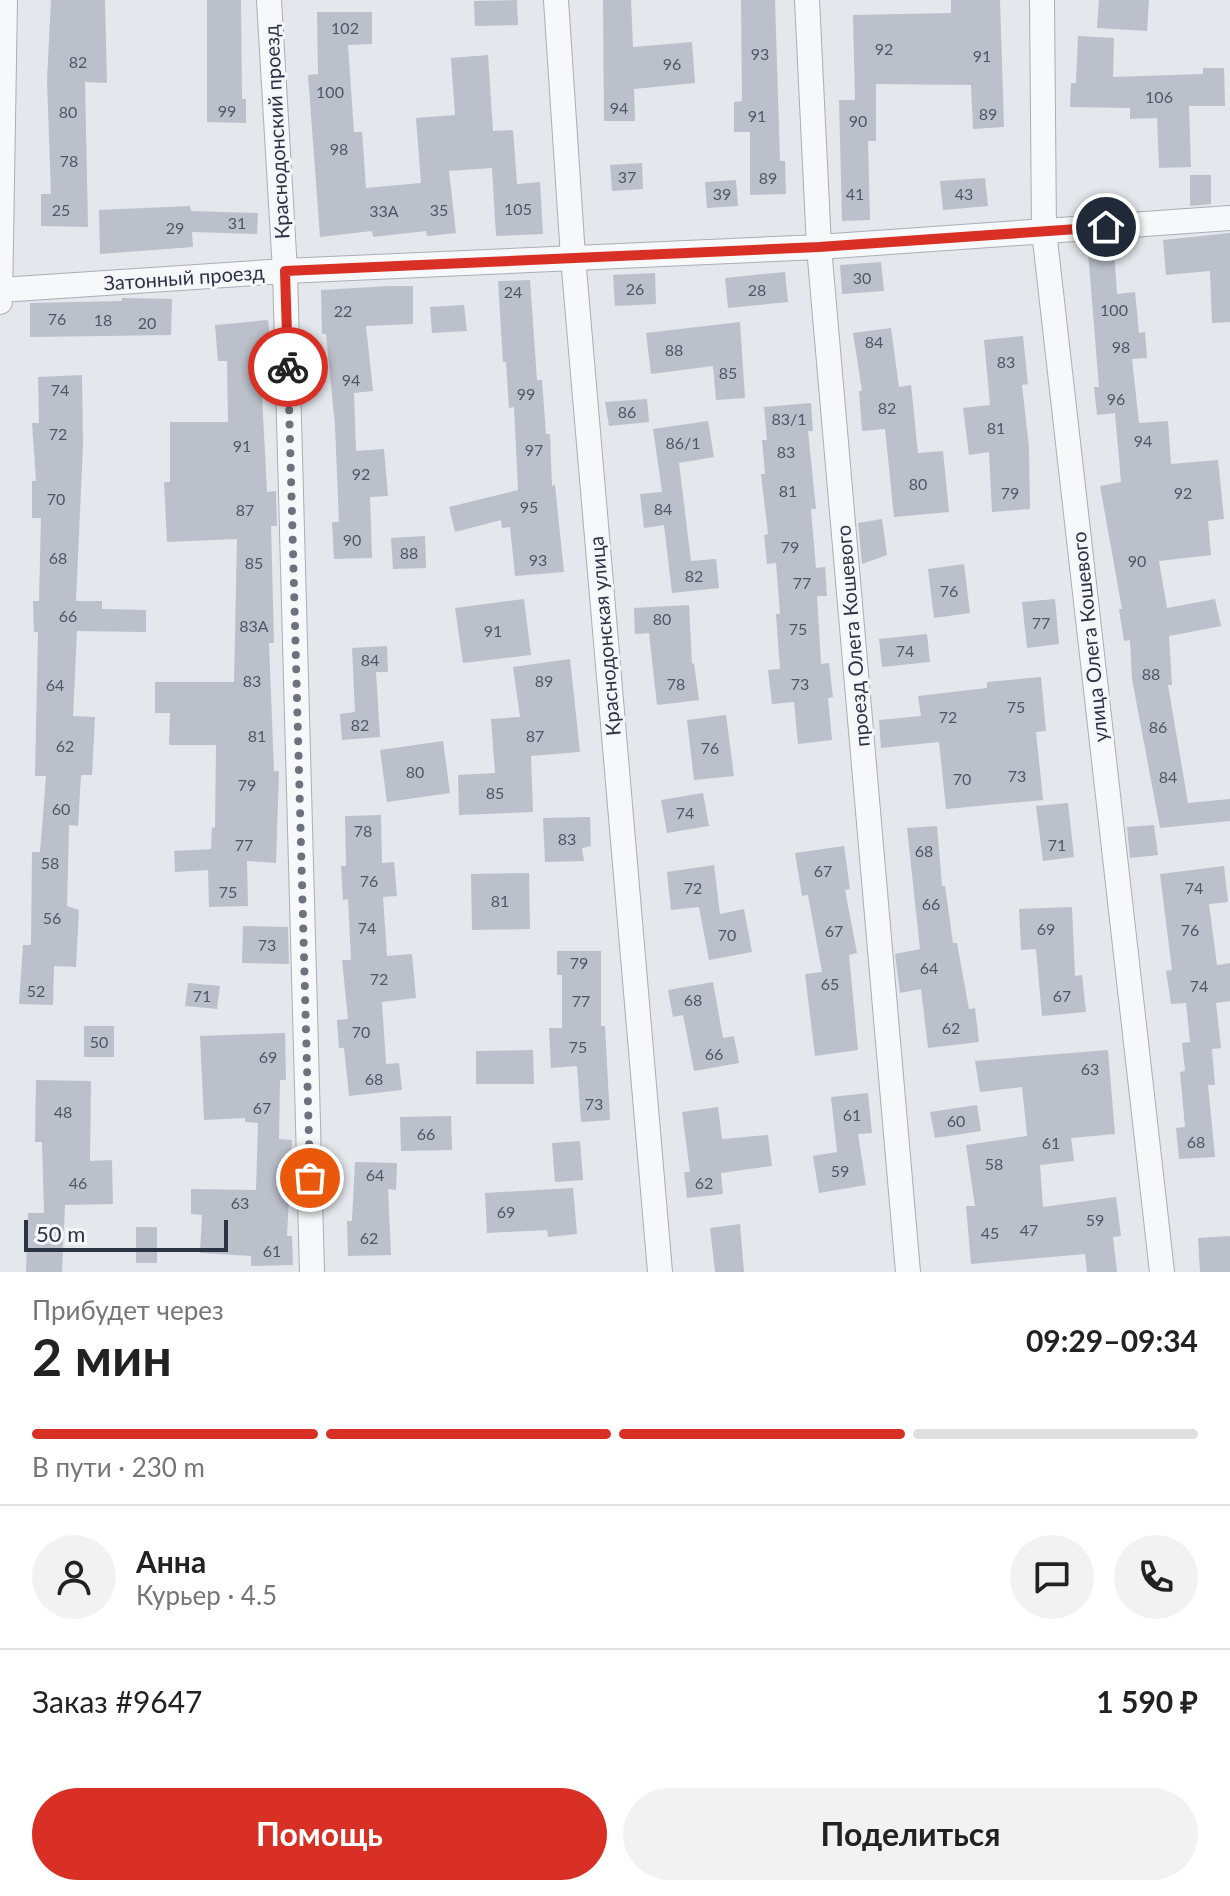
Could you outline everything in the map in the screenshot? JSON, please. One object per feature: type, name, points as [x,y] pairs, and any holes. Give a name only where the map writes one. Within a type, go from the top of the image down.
[{"type":"street","points":[[0,302],[5,0]]},
{"type":"street","name":"Краснодонский проезд","points":[[269,0],[285,271],[312,1272]]},
{"type":"street","name":"Краснодонская улица","points":[[556,0],[573,257],[660,1272]]},
{"type":"street","name":"проезд Олега Кошевого","points":[[807,0],[819,247],[908,1272]]},
{"type":"street","name":"улица Олега Кошевого","points":[[1042,0],[1044,231],[1162,1272]]},
{"type":"street","name":"Затонный проезд","points":[[0,290],[285,271],[819,247],[1230,218]]},
{"type":"building","points":[[51,0],[105,0],[107,83],[85,82],[88,227],[41,226],[41,194],[51,194],[47,80]]},
{"type":"building","points":[[207,0],[241,0],[242,99],[246,99],[246,123],[207,122]]},
{"type":"building","points":[[517,0],[518,25],[475,26],[474,1]]},
{"type":"building","points":[[603,0],[631,0],[633,47],[692,42],[695,83],[634,89],[635,121],[604,121]]},
{"type":"building","points":[[741,0],[775,0],[780,161],[785,161],[786,194],[750,195],[750,132],[734,132],[734,102],[742,101]]},
{"type":"building","points":[[951,0],[1000,0],[1004,127],[973,129],[971,85],[876,84],[876,141],[868,141],[870,220],[842,221],[839,100],[855,100],[853,15],[951,13]]},
{"type":"building","points":[[1099,0],[1149,0],[1147,31],[1097,28]]},
{"type":"building","points":[[317,12],[372,12],[372,44],[348,45],[354,132],[362,132],[366,188],[421,183],[416,118],[455,115],[451,58],[488,55],[493,131],[513,130],[517,184],[540,182],[543,234],[496,236],[492,168],[449,171],[456,233],[427,236],[426,231],[373,237],[372,231],[320,237],[308,75],[318,74]]},
{"type":"building","points":[[1078,36],[1114,38],[1113,77],[1203,74],[1203,68],[1224,68],[1225,106],[1189,106],[1191,167],[1159,168],[1157,118],[1130,119],[1130,108],[1070,107],[1071,83],[1076,83]]},
{"type":"building","points":[[642,163],[643,189],[612,191],[610,165]]},
{"type":"building","points":[[1190,175],[1211,175],[1211,204],[1190,206]]},
{"type":"building","points":[[985,178],[988,206],[943,210],[940,181]]},
{"type":"building","points":[[736,180],[738,206],[707,208],[705,182]]},
{"type":"building","points":[[190,206],[191,211],[258,213],[257,234],[192,232],[193,247],[100,254],[99,210]]},
{"type":"building","points":[[1230,233],[1230,322],[1212,323],[1210,271],[1166,275],[1163,240]]},
{"type":"building","points":[[1114,250],[1117,294],[1135,292],[1139,333],[1145,332],[1147,358],[1132,359],[1139,423],[1168,421],[1171,464],[1218,460],[1224,519],[1208,521],[1211,555],[1159,561],[1167,608],[1215,599],[1221,626],[1169,636],[1172,685],[1168,685],[1188,803],[1230,799],[1230,821],[1160,828],[1132,679],[1130,640],[1124,641],[1119,609],[1122,609],[1100,486],[1121,482],[1115,413],[1097,415],[1094,387],[1099,387],[1088,252]]},
{"type":"building","points":[[881,262],[884,291],[842,294],[840,265]]},
{"type":"building","points":[[785,272],[788,302],[728,308],[725,278]]},
{"type":"building","points":[[655,273],[656,304],[615,306],[613,275]]},
{"type":"building","points":[[530,280],[537,380],[542,380],[546,434],[550,434],[552,486],[555,485],[564,572],[515,576],[510,527],[502,528],[501,520],[455,532],[449,507],[518,490],[514,407],[509,408],[506,362],[503,362],[498,281]]},
{"type":"building","points":[[413,286],[413,324],[366,326],[373,391],[354,393],[356,451],[384,449],[388,496],[370,497],[372,558],[334,559],[332,522],[339,522],[335,426],[326,334],[322,334],[321,290]]},
{"type":"building","points":[[122,298],[172,299],[171,335],[30,337],[30,303],[122,301]]},
{"type":"building","points":[[464,305],[467,331],[432,333],[430,307]]},
{"type":"building","points":[[268,320],[272,356],[260,357],[267,492],[276,491],[277,526],[271,526],[274,643],[269,643],[274,771],[279,771],[276,863],[247,861],[248,906],[209,907],[208,870],[175,872],[174,851],[211,849],[212,827],[215,828],[216,745],[169,745],[170,713],[155,713],[155,682],[234,682],[237,539],[167,542],[164,482],[170,482],[170,422],[228,422],[227,361],[218,361],[215,325]]},
{"type":"building","points":[[740,322],[745,398],[716,400],[713,366],[651,374],[646,333]]},
{"type":"building","points":[[891,328],[899,387],[911,385],[918,453],[943,451],[949,512],[894,517],[885,429],[862,431],[859,391],[862,391],[853,333]]},
{"type":"building","points":[[1023,336],[1028,384],[1022,385],[1029,448],[1030,509],[992,512],[989,452],[969,455],[963,408],[990,405],[984,340]]},
{"type":"building","points":[[82,375],[83,445],[76,601],[102,601],[102,609],[146,610],[146,632],[77,631],[73,716],[95,717],[92,775],[81,775],[78,826],[69,825],[67,906],[79,910],[76,967],[54,966],[53,1005],[19,1004],[23,945],[31,945],[32,852],[40,852],[46,776],[35,776],[38,632],[34,632],[33,601],[39,601],[41,518],[32,518],[32,481],[36,481],[32,423],[39,423],[38,377]]},
{"type":"building","points":[[647,399],[649,422],[609,426],[605,402]]},
{"type":"building","points":[[811,403],[813,431],[808,431],[816,509],[811,509],[816,568],[825,567],[827,596],[817,596],[821,664],[829,663],[833,697],[828,698],[832,740],[798,744],[794,702],[772,704],[768,670],[780,669],[776,614],[780,614],[776,563],[767,564],[764,535],[768,534],[761,474],[765,474],[762,440],[767,440],[764,407]]},
{"type":"building","points":[[708,421],[714,457],[679,463],[691,561],[716,559],[719,588],[672,593],[664,525],[644,528],[640,494],[662,492],[653,429]]},
{"type":"building","points":[[882,519],[887,555],[862,564],[858,523]]},
{"type":"building","points":[[425,536],[426,568],[393,569],[391,538]]},
{"type":"building","points":[[964,564],[970,613],[934,618],[928,569]]},
{"type":"building","points":[[524,599],[531,655],[463,663],[455,608]]},
{"type":"building","points":[[1055,599],[1059,644],[1027,648],[1022,602]]},
{"type":"building","points":[[689,605],[692,664],[699,700],[657,705],[649,633],[635,634],[634,608]]},
{"type":"building","points":[[927,634],[930,662],[882,667],[879,639]]},
{"type":"building","points":[[387,646],[388,672],[376,672],[380,737],[342,740],[340,714],[355,712],[352,648]]},
{"type":"building","points":[[570,659],[580,752],[531,756],[533,812],[459,815],[458,775],[495,773],[491,719],[520,717],[513,667]]},
{"type":"building","points":[[1041,677],[1046,731],[1036,732],[1043,800],[946,809],[939,742],[881,748],[879,720],[921,716],[918,696],[987,688],[987,682]]},
{"type":"building","points":[[726,715],[734,776],[694,780],[687,720]]},
{"type":"building","points":[[443,741],[450,793],[387,802],[380,750]]},
{"type":"building","points":[[703,793],[709,826],[667,833],[661,800]]},
{"type":"building","points":[[1068,803],[1074,857],[1043,861],[1036,806]]},
{"type":"building","points":[[381,815],[382,863],[394,862],[397,896],[383,897],[387,956],[412,954],[416,998],[382,1002],[386,1064],[399,1063],[402,1090],[349,1096],[344,1048],[339,1048],[337,1020],[348,1019],[342,960],[351,960],[348,899],[343,900],[341,866],[346,866],[345,816]]},
{"type":"building","points":[[590,817],[591,846],[582,848],[584,861],[545,862],[543,818]]},
{"type":"building","points":[[1154,825],[1158,855],[1130,858],[1127,827]]},
{"type":"building","points":[[937,826],[942,886],[945,886],[953,943],[957,943],[969,1009],[975,1008],[979,1042],[928,1048],[921,989],[900,993],[895,954],[920,949],[907,828]]},
{"type":"building","points":[[844,846],[850,889],[845,890],[857,953],[849,955],[858,1050],[815,1056],[805,974],[822,972],[808,895],[802,896],[795,853]]},
{"type":"building","points":[[714,865],[720,914],[744,909],[752,952],[709,960],[699,907],[671,910],[667,872]]},
{"type":"building","points":[[1224,866],[1228,902],[1209,904],[1217,965],[1230,963],[1230,1001],[1216,1003],[1221,1048],[1212,1049],[1215,1085],[1208,1085],[1215,1157],[1179,1159],[1176,1128],[1185,1127],[1180,1072],[1185,1071],[1182,1043],[1190,1042],[1186,1003],[1171,1004],[1166,971],[1172,970],[1160,874]]},
{"type":"building","points":[[529,873],[530,929],[472,930],[471,874]]},
{"type":"building","points":[[1072,907],[1075,976],[1082,975],[1086,1012],[1042,1016],[1036,949],[1021,950],[1019,909]]},
{"type":"building","points":[[243,926],[288,927],[289,964],[242,963]]},
{"type":"building","points":[[557,951],[601,951],[601,1026],[605,1026],[610,1120],[581,1122],[577,1066],[551,1068],[549,1028],[562,1028],[562,975],[557,975]]},
{"type":"building","points":[[713,982],[723,1038],[734,1036],[739,1063],[694,1071],[683,1015],[673,1017],[668,990]]},
{"type":"building","points":[[188,983],[220,986],[217,1009],[185,1006]]},
{"type":"building","points":[[84,1026],[114,1026],[114,1057],[84,1057]]},
{"type":"building","points":[[285,1033],[286,1080],[280,1080],[279,1139],[292,1140],[287,1236],[292,1236],[293,1265],[251,1266],[251,1256],[200,1253],[202,1215],[191,1214],[191,1189],[256,1190],[258,1123],[245,1122],[245,1118],[204,1120],[200,1036]]},
{"type":"building","points":[[533,1050],[534,1084],[476,1084],[476,1051]]},
{"type":"building","points":[[1108,1050],[1115,1134],[1071,1138],[1074,1161],[1040,1165],[1043,1207],[1116,1197],[1121,1236],[1113,1237],[1117,1272],[1087,1272],[1085,1254],[971,1264],[966,1206],[975,1206],[966,1145],[1027,1136],[1022,1087],[980,1092],[975,1061]]},
{"type":"building","points":[[36,1080],[91,1081],[90,1161],[112,1160],[113,1204],[65,1205],[62,1272],[26,1272],[28,1213],[44,1213],[42,1142],[35,1142]]},
{"type":"building","points":[[868,1093],[872,1133],[858,1134],[866,1185],[819,1193],[813,1156],[837,1152],[831,1097]]},
{"type":"building","points":[[977,1105],[981,1131],[935,1138],[930,1112]]},
{"type":"building","points":[[718,1107],[722,1139],[768,1135],[772,1166],[721,1173],[723,1194],[687,1198],[684,1172],[690,1172],[682,1112]]},
{"type":"building","points":[[451,1116],[452,1150],[401,1151],[400,1117]]},
{"type":"building","points":[[580,1141],[583,1180],[555,1182],[552,1143]]},
{"type":"building","points":[[355,1162],[397,1163],[396,1190],[388,1189],[391,1255],[348,1256],[347,1221],[352,1221]]},
{"type":"building","points":[[573,1188],[577,1234],[548,1237],[547,1230],[487,1233],[485,1193]]},
{"type":"building","points":[[740,1224],[744,1272],[715,1272],[710,1228]]},
{"type":"building","points":[[136,1227],[157,1227],[157,1263],[136,1263]]},
{"type":"building","points":[[1230,1236],[1230,1272],[1200,1272],[1198,1238]]},
{"type":"way so far","points":[[288,367],[310,1178]]},
{"type":"route","points":[[288,367],[285,271],[819,247],[1106,227]]}]
